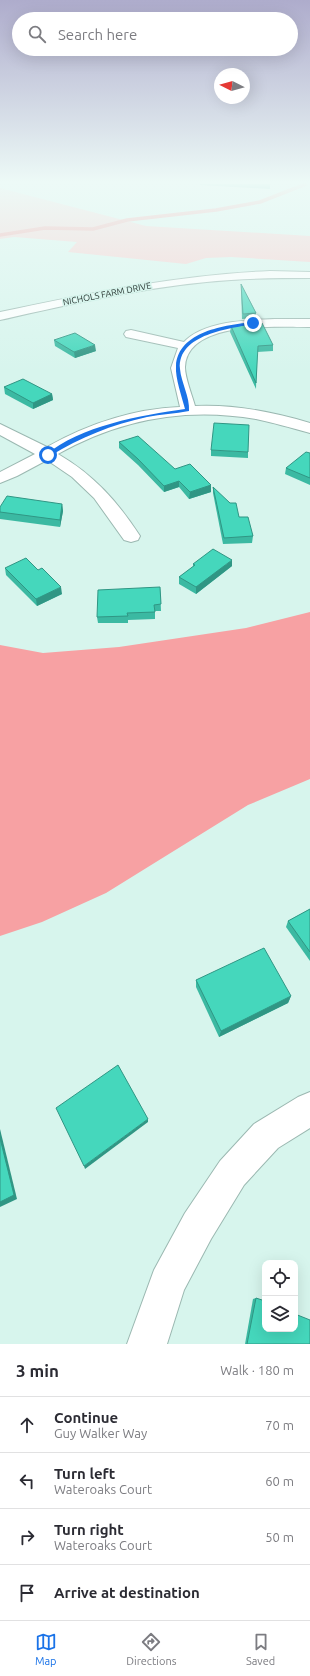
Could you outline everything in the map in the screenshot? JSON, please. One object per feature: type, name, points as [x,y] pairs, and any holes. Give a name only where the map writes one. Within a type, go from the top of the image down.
[{"type":"street","name":"NICHOLS FARM DRIVE","points":[[0,316],[185,280],[248,274],[310,275]]},
{"type":"street","points":[[188,410],[178,368],[180,355],[186,346],[201,336],[232,326],[253,323],[310,323]]},
{"type":"street","points":[[130,334],[186,346]]},
{"type":"street","points":[[0,478],[48,455],[71,441],[104,427],[148,416],[188,410],[246,414],[290,422],[310,428]]},
{"type":"street","points":[[0,429],[48,455],[78,474],[100,494],[131,536]]},
{"type":"street","points":[[147,1344],[167,1282],[198,1226],[232,1173],[266,1136],[310,1109]]},
{"type":"shaded area","points":[[73,247],[310,247],[310,262],[231,257],[206,258],[186,264],[68,252]]},
{"type":"shaded area","points":[[310,612],[310,779],[248,805],[106,893],[42,922],[0,936],[0,645],[43,653],[119,647],[246,628]]},
{"type":"building","points":[[241,284],[256,313],[243,314]]},
{"type":"building","points":[[262,323],[273,345],[258,346],[256,383],[231,326]]},
{"type":"building","points":[[75,333],[95,345],[74,352],[54,340]]},
{"type":"building","points":[[23,379],[52,394],[33,403],[4,387]]},
{"type":"building","points":[[214,423],[249,425],[248,452],[211,450]]},
{"type":"building","points":[[138,436],[175,469],[190,464],[211,485],[190,492],[179,481],[164,486],[119,442]]},
{"type":"building","points":[[306,452],[310,453],[310,478],[286,468]]},
{"type":"building","points":[[213,487],[230,503],[236,503],[239,517],[248,517],[253,536],[224,538]]},
{"type":"building","points":[[7,496],[62,504],[60,520],[0,512],[0,507]]},
{"type":"building","points":[[213,549],[232,560],[196,587],[179,577],[195,565],[193,564]]},
{"type":"building","points":[[26,558],[38,570],[42,568],[61,587],[36,599],[5,568]]},
{"type":"building","points":[[160,587],[161,604],[154,605],[155,612],[127,613],[128,616],[97,617],[98,590]]},
{"type":"building","points":[[310,909],[310,952],[288,921]]},
{"type":"building","points":[[264,948],[291,996],[221,1031],[196,980]]},
{"type":"building","points":[[118,1065],[148,1119],[84,1166],[56,1108]]},
{"type":"building","points":[[0,1138],[14,1195],[0,1202]]},
{"type":"building","points":[[256,1298],[262,1300],[262,1332],[298,1332],[298,1315],[310,1320],[310,1344],[247,1344]]},
{"type":"route","points":[[48,455],[71,441],[104,427],[128,420],[188,410],[178,368],[180,355],[186,346],[201,336],[212,332],[232,326],[253,323]]}]
